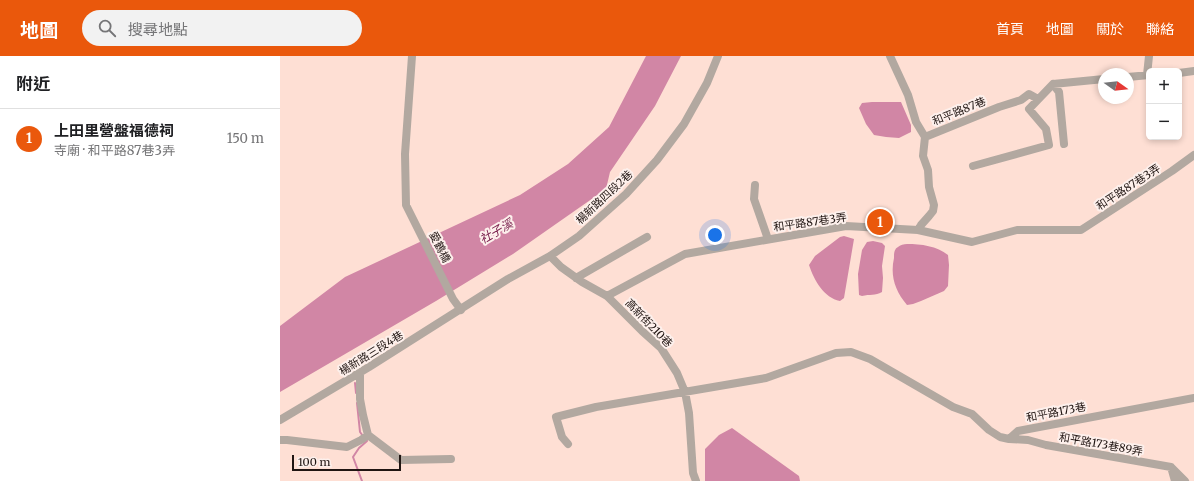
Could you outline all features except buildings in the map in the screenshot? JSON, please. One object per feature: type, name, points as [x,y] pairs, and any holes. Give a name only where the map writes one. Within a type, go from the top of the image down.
[{"type":"street","name":"愛鶴橋","points":[[412,56],[405,154],[406,205],[453,299],[461,310]]},
{"type":"street","name":"楊新路四段2巷","points":[[461,310],[508,279],[550,256],[579,236],[626,194],[658,160],[684,124],[707,84],[718,56]]},
{"type":"street","name":"和平路87巷","points":[[890,56],[908,95],[916,122],[925,137],[999,107],[1021,100],[1029,94],[1038,99]]},
{"type":"street","points":[[1148,68],[1149,56]]},
{"type":"street","points":[[1182,73],[1194,71]]},
{"type":"street","points":[[1134,76],[1146,75]]},
{"type":"street","points":[[973,166],[1049,145],[1046,129],[1029,109],[1053,84],[1098,80]]},
{"type":"street","points":[[1053,84],[1059,92],[1064,144]]},
{"type":"street","points":[[918,230],[933,211],[934,205],[929,187],[928,170],[923,156],[925,137]]},
{"type":"street","name":"和平路87巷3弄","points":[[607,296],[685,254],[846,226],[918,230],[972,242],[1017,230],[1081,230],[1194,155]]},
{"type":"street","points":[[755,185],[754,198],[768,239]]},
{"type":"street","points":[[576,278],[647,237]]},
{"type":"street","name":"高新街210巷","points":[[550,256],[576,278],[607,296],[661,348],[677,373],[690,413],[693,473],[696,481]]},
{"type":"street","name":"楊新路三段4巷","points":[[280,420],[360,373],[461,310]]},
{"type":"street","points":[[568,444],[562,437],[556,417],[596,407],[766,378],[836,353],[851,352],[870,358],[953,407],[972,414],[989,430],[1000,437],[1009,439]]},
{"type":"street","points":[[360,373],[360,399],[368,435],[401,460],[451,459]]},
{"type":"street","name":"和平路173巷","points":[[1009,439],[1018,431],[1194,398]]},
{"type":"street","points":[[280,440],[347,447],[368,435]]},
{"type":"street","name":"和平路173巷89弄","points":[[1009,439],[1028,440],[1046,445],[1171,467]]},
{"type":"street","points":[[1171,467],[1175,481]]},
{"type":"street","points":[[1171,467],[1185,481]]},
{"type":"water","name":"社子溪","points":[[646,56],[681,56],[655,106],[610,172],[606,189],[513,254],[436,301],[280,392],[280,326],[345,277],[520,195],[568,164],[609,127]]},
{"type":"water","points":[[901,102],[911,125],[911,132],[899,138],[874,135],[866,124],[859,108],[862,103]]},
{"type":"water","points":[[844,236],[854,239],[844,298],[840,301],[829,296],[820,288],[809,265],[815,256],[840,237]]},
{"type":"water","points":[[873,241],[882,243],[885,246],[882,266],[882,292],[862,296],[859,295],[858,274],[862,250],[867,242]]},
{"type":"water","points":[[903,244],[923,245],[939,249],[948,255],[949,265],[948,286],[944,291],[921,301],[907,305],[899,294],[894,283],[893,265],[895,250]]},
{"type":"water","points":[[732,428],[799,476],[800,481],[705,481],[705,449],[719,435]]},
{"type":"waterway","points":[[355,383],[356,393]]},
{"type":"waterway","points":[[357,403],[360,432],[363,436]]},
{"type":"waterway","points":[[362,481],[353,457],[359,448],[367,441],[366,440]]},
{"type":"place","name":"上田里營盤福德祠","points":[[880,222]]}]
